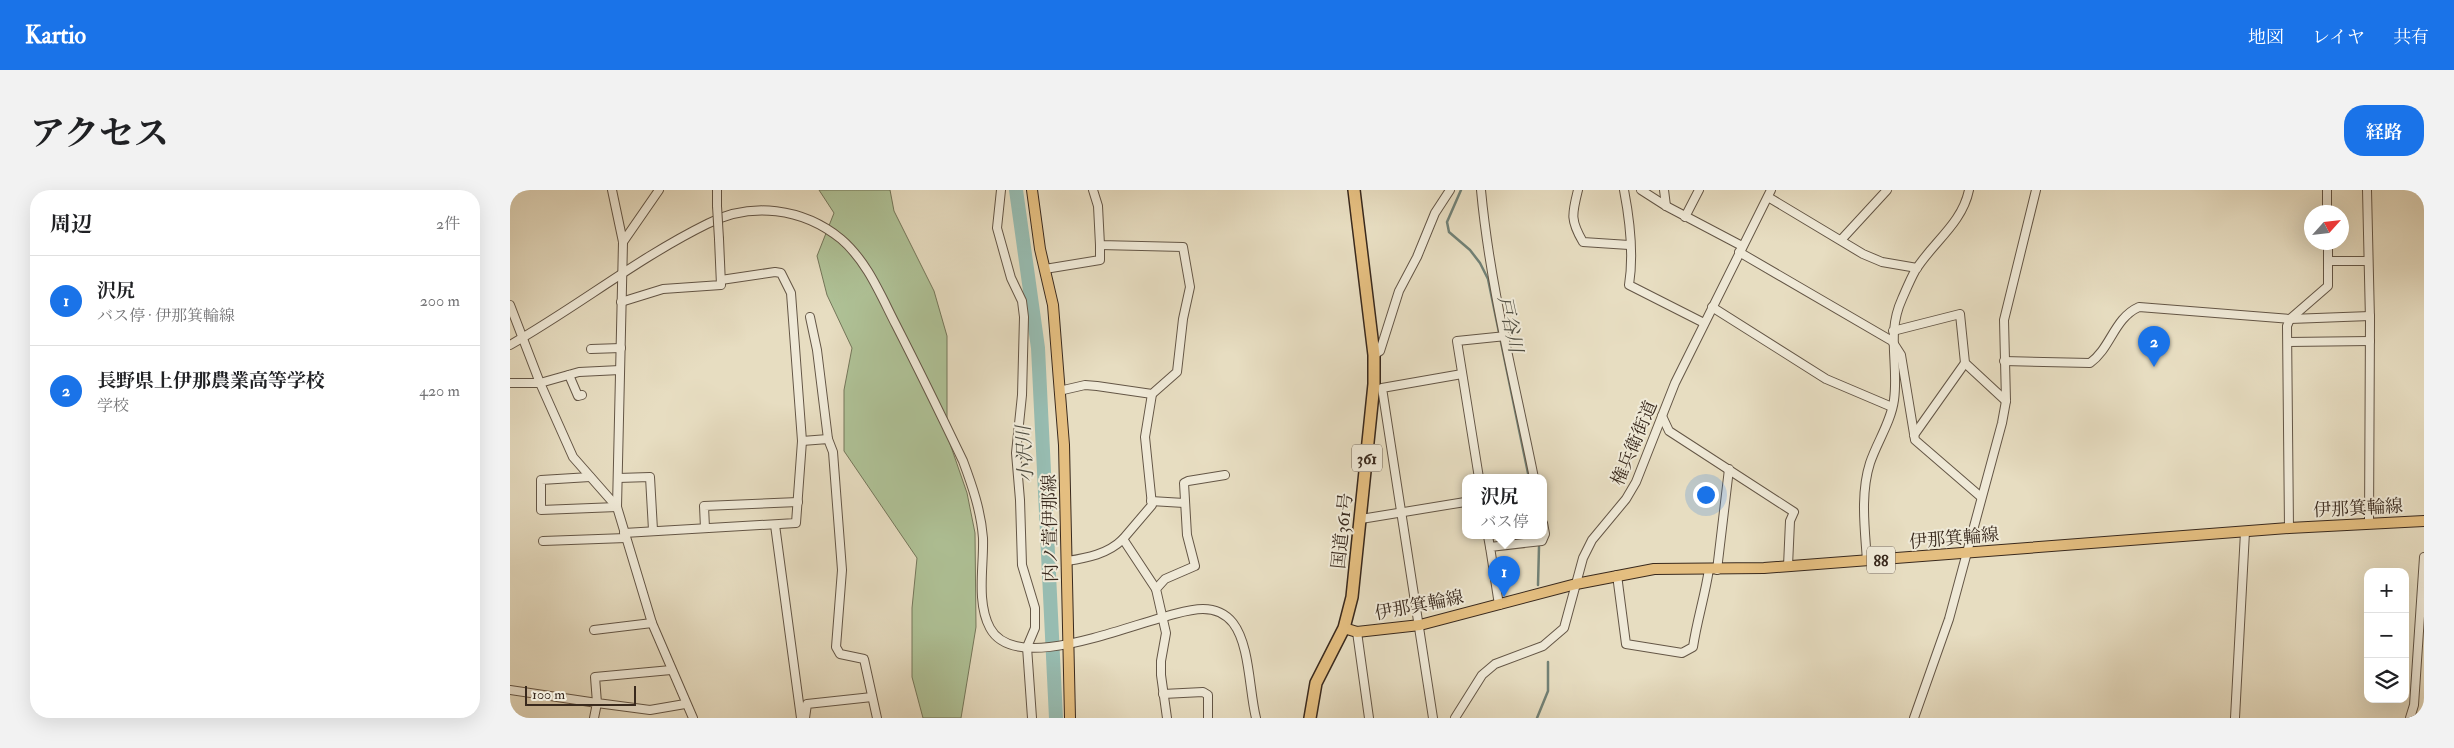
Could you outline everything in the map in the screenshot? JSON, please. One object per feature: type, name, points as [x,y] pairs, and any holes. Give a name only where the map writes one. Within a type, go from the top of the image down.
[{"type":"highway","name":"国道361号","points":[[1310,718],[1316,683],[1344,628],[1352,597],[1378,386],[1354,190]]},
{"type":"main road","name":"内ノ萱伊那線","points":[[1032,190],[1040,249],[1053,305],[1066,477],[1066,644],[1070,718]]},
{"type":"main road","name":"伊那箕輪線","points":[[1344,628],[1357,632],[1420,625],[1576,584],[1654,569],[1713,570],[1867,561],[2289,528],[2424,520]]},
{"type":"street","points":[[612,190],[623,242],[617,507],[652,623],[692,718]]},
{"type":"street","points":[[623,242],[659,190]]},
{"type":"street","points":[[621,302],[663,289],[721,285],[716,190]]},
{"type":"street","points":[[1001,190],[998,234],[1010,278],[1022,301],[1024,317],[1022,395],[1016,453],[1020,500],[1021,558],[1035,608],[1034,628],[1027,647],[1032,718]]},
{"type":"street","points":[[1045,269],[1100,260],[1098,206],[1093,190]]},
{"type":"street","points":[[1374,355],[1380,351],[1399,291],[1417,257],[1435,213],[1450,190]]},
{"type":"street","points":[[1481,190],[1484,224],[1502,336],[1533,474]]},
{"type":"street","points":[[1578,190],[1571,216],[1575,229],[1583,242],[1630,245]]},
{"type":"street","points":[[1624,190],[1630,222],[1632,269],[1629,285],[1704,323]]},
{"type":"street","points":[[1641,190],[1892,341],[1901,355],[1915,440],[1981,497]]},
{"type":"street","points":[[1664,190],[1666,206]]},
{"type":"street","points":[[1685,217],[1699,190]]},
{"type":"street","points":[[1840,240],[1887,190]]},
{"type":"street","points":[[1867,561],[1864,503],[1867,476],[1892,407],[1895,368],[1892,341],[1901,301],[1917,268],[1954,223],[1963,209],[1969,190]]},
{"type":"street","points":[[1914,718],[1949,619],[1968,554],[2006,401],[2004,320],[2036,190]]},
{"type":"street","points":[[2327,190],[2327,205]]},
{"type":"street","points":[[2366,190],[2370,316],[2369,523]]},
{"type":"street","points":[[1769,193],[1840,240],[1882,262],[1917,268]]},
{"type":"street","name":"権兵衛街道","points":[[1455,718],[1482,675],[1495,664],[1543,646],[1559,635],[1564,628],[1571,609],[1583,558],[1592,540],[1626,499],[1636,482],[1675,383],[1769,193]]},
{"type":"street","points":[[510,344],[668,245],[707,223],[742,212],[777,211],[806,217],[824,226],[842,240],[858,257],[877,288],[963,460],[974,488],[980,517],[984,610],[991,629],[1011,645],[1027,647],[1066,644],[1107,635],[1162,617],[1203,609],[1220,612],[1229,618],[1242,642],[1256,718]]},
{"type":"street","points":[[1067,561],[1098,555],[1117,545],[1150,509],[1151,501],[1145,437],[1152,394],[1177,372],[1183,319],[1190,287],[1182,247],[1100,245]]},
{"type":"street","points":[[2289,528],[2287,326],[2290,318],[2328,286],[2328,250]]},
{"type":"street","points":[[2328,261],[2368,261]]},
{"type":"street","points":[[543,541],[625,536],[653,530],[796,523],[802,441],[791,293],[781,273],[776,272],[721,280]]},
{"type":"street","points":[[510,305],[540,383],[573,457],[617,507]]},
{"type":"street","points":[[1712,307],[1826,379],[1892,407]]},
{"type":"street","points":[[2004,361],[2090,363],[2098,357],[2127,313],[2139,307],[2290,318],[2370,316]]},
{"type":"street","points":[[1893,332],[1960,314],[1965,363],[1914,435]]},
{"type":"street","points":[[810,317],[817,350],[828,439],[833,452],[842,570],[836,648],[840,654],[864,659],[877,718]]},
{"type":"street","points":[[1478,474],[1457,341],[1502,336]]},
{"type":"street","points":[[2288,342],[2370,341]]},
{"type":"street","points":[[591,349],[621,348]]},
{"type":"street","points":[[1965,363],[2006,401]]},
{"type":"street","points":[[510,383],[540,383],[579,372],[620,370]]},
{"type":"street","points":[[1433,718],[1420,625],[1378,386],[1462,374]]},
{"type":"street","points":[[569,375],[578,396],[582,395]]},
{"type":"street","points":[[1059,391],[1085,385],[1152,394]]},
{"type":"street","points":[[1662,416],[1669,431],[1794,512],[1790,521],[1788,566]]},
{"type":"street","points":[[802,441],[828,439]]},
{"type":"street","points":[[1617,575],[1626,644],[1682,653],[1693,647],[1697,621],[1713,570],[1729,469]]},
{"type":"street","points":[[1156,589],[1164,579],[1195,566],[1188,540],[1183,487],[1188,481],[1225,475]]},
{"type":"street","points":[[590,476],[541,480],[541,510],[617,507]]},
{"type":"street","points":[[618,478],[650,477],[653,530]]},
{"type":"street","points":[[1151,501],[1184,502]]},
{"type":"street","points":[[706,528],[704,506],[798,502]]},
{"type":"street","points":[[1361,518],[1462,502]]},
{"type":"street","points":[[775,525],[801,718]]},
{"type":"street","points":[[2235,718],[2245,532]]},
{"type":"street","points":[[1123,538],[1156,589],[1166,633],[1161,661],[1167,718]]},
{"type":"street","points":[[1488,539],[1499,605]]},
{"type":"street","points":[[1490,548],[1542,541],[1543,539]]},
{"type":"street","points":[[2410,718],[2414,706],[2424,557]]},
{"type":"street","points":[[594,630],[652,623]]},
{"type":"street","points":[[1357,632],[1369,718]]},
{"type":"street","points":[[594,718],[597,703],[594,677],[671,670]]},
{"type":"street","points":[[510,690],[650,710],[686,704]]},
{"type":"street","points":[[1163,694],[1203,692],[1208,695],[1208,718]]},
{"type":"street","points":[[806,718],[807,704],[872,697]]},
{"type":"green space","points":[[819,190],[890,190],[894,211],[934,291],[947,336],[947,435],[967,493],[975,533],[976,627],[961,718],[923,718],[912,677],[912,608],[917,558],[844,451],[844,390],[852,348],[827,295],[817,256],[834,213]]},
{"type":"waterway","name":"小沢川","points":[[1016,190],[1038,348],[1056,718]]},
{"type":"waterway","name":"戸谷川","points":[[1461,190],[1447,222],[1449,232],[1470,250],[1480,263],[1488,279],[1528,474]]},
{"type":"waterway","name":"戸谷川","points":[[1538,585],[1539,547]]},
{"type":"waterway","name":"戸谷川","points":[[1537,718],[1548,691],[1548,662]]},
{"type":"place","name":"長野県上伊那農業高等学校","points":[[2154,367]]},
{"type":"place","name":"沢尻","points":[[1504,597]]}]
